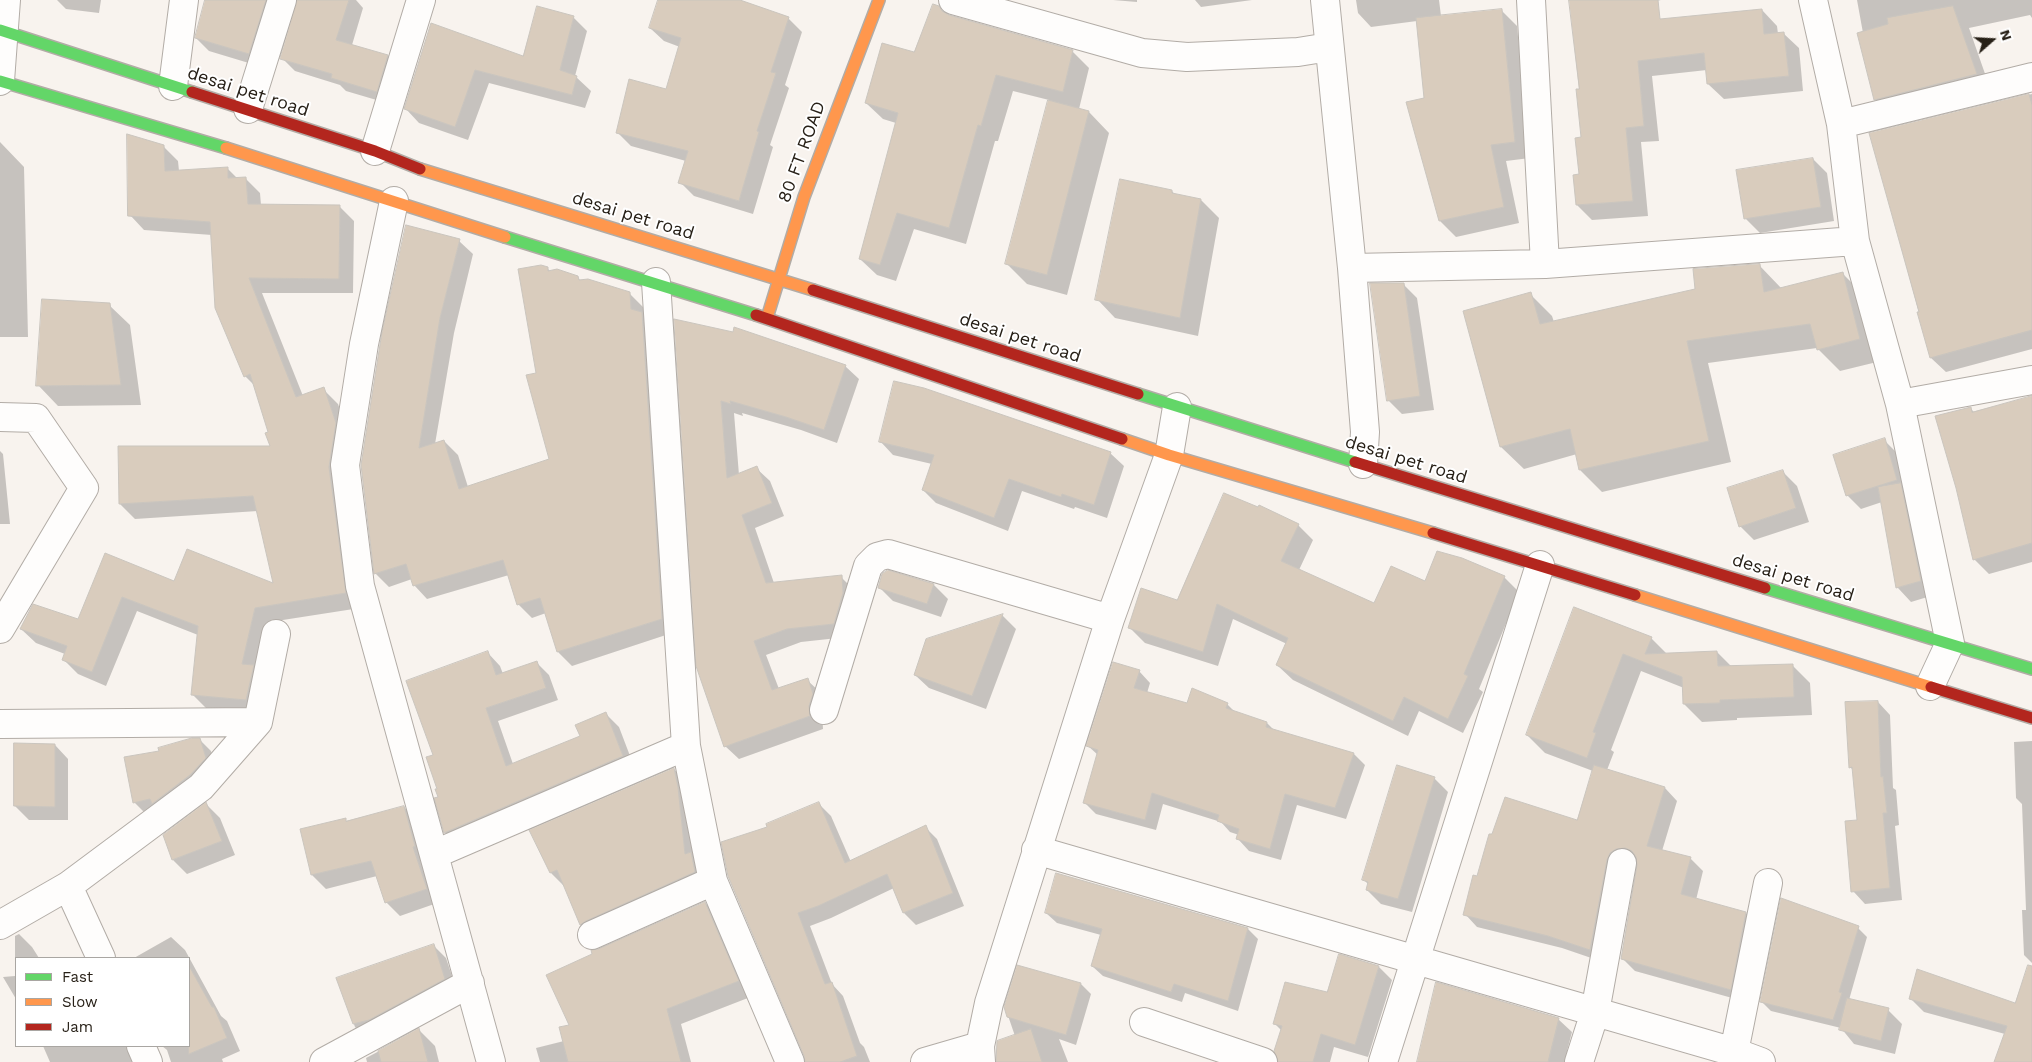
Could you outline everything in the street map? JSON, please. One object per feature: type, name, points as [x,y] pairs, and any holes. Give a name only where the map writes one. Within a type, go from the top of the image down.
[{"type":"street","points":[[6,0],[2,31],[0,81],[166,129],[394,202],[656,282],[1169,455],[1540,565],[2032,718]]},
{"type":"street","points":[[173,86],[184,0]]},
{"type":"street","points":[[248,110],[282,0]]},
{"type":"street","points":[[375,151],[420,0]]},
{"type":"street","name":"80 FT ROAD","points":[[767,318],[777,279],[816,162],[879,0]]},
{"type":"street","points":[[953,0],[1142,53],[1187,57],[1298,52],[1329,46]]},
{"type":"street","points":[[1325,0],[1352,268],[1365,432],[1363,464]]},
{"type":"street","points":[[1531,0],[1545,264]]},
{"type":"street","points":[[1813,0],[1841,124],[1855,241],[1900,404],[1950,643],[1930,686]]},
{"type":"street","name":"desai pet road","points":[[2,31],[375,151],[404,164],[777,279],[1177,407],[2032,669]]},
{"type":"street","points":[[1841,124],[2032,76]]},
{"type":"street","points":[[394,202],[364,344],[345,465],[360,586],[491,1062]]},
{"type":"street","points":[[1352,268],[1545,264],[1855,241]]},
{"type":"street","points":[[656,282],[686,746],[714,881],[790,1062]]},
{"type":"street","points":[[1900,404],[2032,380]]},
{"type":"street","points":[[925,1062],[980,1054],[989,1003],[1036,850],[1110,619],[1169,455],[1177,407]]},
{"type":"street","points":[[0,417],[36,418],[84,488],[0,629]]},
{"type":"street","points":[[824,710],[868,566],[877,557],[888,554],[1110,619]]},
{"type":"street","points":[[1383,1062],[1414,958],[1540,565]]},
{"type":"street","points":[[0,925],[68,886],[201,787],[258,722],[276,634]]},
{"type":"street","points":[[0,724],[258,722]]},
{"type":"street","points":[[435,854],[686,746]]},
{"type":"street","points":[[1036,850],[1414,958],[1595,1012],[1733,1057],[1761,1062]]},
{"type":"street","points":[[1580,1062],[1595,1012],[1622,863]]},
{"type":"street","points":[[592,934],[714,881]]},
{"type":"street","points":[[1733,1057],[1768,883]]},
{"type":"street","points":[[68,886],[101,957]]},
{"type":"street","points":[[324,1062],[470,983]]},
{"type":"street","points":[[1144,1022],[1263,1062]]},
{"type":"street","points":[[141,1047],[148,1062]]},
{"type":"building","points":[[205,0],[266,0],[249,54],[195,38]]},
{"type":"building","points":[[297,0],[349,0],[336,40],[388,55],[377,92],[331,78],[332,74],[280,59]]},
{"type":"building","points":[[658,0],[740,0],[789,17],[771,72],[776,73],[757,131],[759,132],[739,201],[678,183],[688,151],[616,133],[629,79],[666,89],[681,38],[649,28]]},
{"type":"building","points":[[1569,0],[1658,0],[1660,19],[1762,9],[1764,34],[1784,32],[1789,76],[1707,84],[1704,53],[1638,61],[1644,126],[1626,128],[1633,201],[1576,205],[1573,175],[1579,174],[1575,138],[1581,137],[1576,89],[1579,89]]},
{"type":"building","points":[[933,4],[939,6],[942,11],[949,15],[1073,50],[1063,92],[996,75],[981,126],[978,125],[949,228],[897,213],[880,265],[859,259],[898,113],[865,103],[882,43],[914,52]]},
{"type":"building","points":[[537,6],[574,16],[560,70],[577,76],[572,95],[475,70],[455,127],[404,109],[431,23],[523,56]]},
{"type":"building","points":[[1953,6],[1977,74],[1874,100],[1857,33],[1888,24],[1887,18]]},
{"type":"building","points":[[1502,9],[1515,142],[1491,145],[1504,207],[1439,221],[1406,102],[1424,98],[1416,18]]},
{"type":"building","points":[[2029,94],[2032,105],[2032,330],[1930,358],[1869,133]]},
{"type":"building","points":[[1048,100],[1089,111],[1047,275],[1005,264]]},
{"type":"building","points":[[127,134],[164,145],[165,171],[228,167],[228,178],[246,177],[248,204],[340,205],[339,279],[249,278],[296,397],[324,387],[336,423],[329,467],[346,593],[255,608],[242,664],[254,665],[246,700],[191,695],[198,626],[122,597],[92,672],[62,660],[67,646],[20,629],[33,604],[78,619],[105,553],[174,581],[187,549],[273,583],[253,496],[119,504],[118,446],[270,446],[265,433],[268,432],[250,374],[244,377],[215,308],[210,222],[128,216]]},
{"type":"building","points":[[1813,158],[1821,207],[1744,219],[1736,170]]},
{"type":"building","points":[[1120,179],[1172,190],[1172,193],[1201,199],[1180,318],[1095,300]]},
{"type":"building","points":[[406,225],[460,239],[440,318],[419,448],[444,440],[459,489],[549,459],[526,375],[536,373],[518,269],[541,265],[548,267],[548,271],[557,269],[578,276],[579,280],[588,279],[630,292],[631,309],[642,312],[662,619],[557,652],[540,598],[517,605],[503,560],[413,586],[406,564],[374,574],[361,465],[382,332]]},
{"type":"building","points":[[1760,264],[1764,292],[1843,272],[1860,339],[1817,350],[1810,324],[1687,341],[1709,441],[1579,470],[1570,429],[1500,447],[1463,311],[1531,292],[1540,324],[1695,289],[1693,269]]},
{"type":"building","points":[[1370,283],[1404,283],[1420,396],[1387,401]]},
{"type":"building","points":[[42,299],[110,303],[121,385],[36,386]]},
{"type":"building","points":[[674,319],[733,332],[734,327],[846,365],[824,430],[730,401],[731,404],[721,401],[727,478],[757,466],[772,503],[742,515],[766,583],[842,575],[843,593],[834,624],[787,629],[754,641],[772,690],[808,678],[813,694],[809,706],[810,716],[724,747],[696,666]]},
{"type":"building","points":[[894,381],[924,388],[1111,452],[1094,505],[1062,494],[1061,497],[1009,479],[994,518],[922,490],[934,455],[879,442]]},
{"type":"building","points":[[2032,396],[2032,543],[1973,560],[1956,488],[1935,416],[1971,407],[1972,412]]},
{"type":"building","points":[[1885,438],[1897,480],[1846,496],[1833,455]]},
{"type":"building","points":[[1783,470],[1796,508],[1739,527],[1727,488]]},
{"type":"building","points":[[1901,483],[1921,581],[1896,588],[1878,487]]},
{"type":"building","points":[[1224,493],[1258,507],[1259,505],[1299,524],[1281,561],[1374,603],[1391,566],[1425,581],[1437,551],[1462,558],[1505,576],[1464,674],[1468,676],[1448,719],[1404,697],[1393,721],[1276,665],[1288,638],[1217,604],[1203,652],[1128,628],[1141,588],[1177,600]]},
{"type":"building","points":[[888,570],[934,584],[927,604],[878,588],[882,574]]},
{"type":"building","points":[[1574,607],[1652,637],[1645,654],[1717,651],[1718,666],[1793,664],[1794,697],[1720,700],[1720,703],[1683,704],[1682,677],[1623,654],[1593,732],[1596,733],[1587,758],[1526,735]]},
{"type":"building","points":[[1003,614],[972,696],[914,675],[926,639]]},
{"type":"building","points":[[488,651],[496,675],[537,661],[546,688],[486,708],[506,766],[580,736],[575,725],[606,712],[623,756],[444,833],[434,798],[438,797],[435,789],[437,789],[426,757],[433,755],[406,681]]},
{"type":"building","points":[[1113,662],[1140,670],[1134,688],[1187,703],[1192,688],[1228,703],[1226,708],[1267,722],[1266,727],[1354,753],[1335,808],[1285,794],[1270,849],[1236,839],[1239,829],[1217,821],[1219,815],[1152,793],[1145,820],[1083,803],[1098,750],[1086,746]]},
{"type":"building","points":[[1878,701],[1881,777],[1883,776],[1887,813],[1883,813],[1890,888],[1851,892],[1845,821],[1857,820],[1852,767],[1849,768],[1845,702]]},
{"type":"building","points":[[192,738],[200,738],[206,758],[190,775],[152,804],[150,799],[133,803],[124,757],[159,751],[158,748]]},
{"type":"building","points":[[14,743],[55,744],[55,807],[14,806]]},
{"type":"building","points":[[1397,765],[1435,777],[1398,899],[1366,890],[1368,882],[1362,880]]},
{"type":"building","points":[[1594,765],[1665,787],[1647,846],[1691,857],[1681,894],[1746,912],[1731,990],[1621,959],[1637,865],[1636,857],[1632,851],[1625,848],[1616,849],[1610,853],[1607,860],[1590,950],[1548,936],[1463,915],[1473,875],[1477,876],[1489,834],[1492,834],[1505,797],[1577,820]]},
{"type":"building","points":[[674,768],[678,787],[685,854],[691,852],[695,872],[580,925],[557,870],[550,873],[529,830]]},
{"type":"building","points":[[206,802],[222,841],[172,860],[163,835]]},
{"type":"building","points":[[819,802],[845,863],[926,825],[953,893],[903,913],[887,874],[818,906],[798,913],[825,984],[832,982],[857,1056],[840,1062],[805,1062],[728,876],[721,842],[767,827],[766,824]]},
{"type":"building","points":[[404,806],[415,846],[413,847],[427,889],[385,903],[371,861],[311,875],[300,829],[346,818],[346,821]]},
{"type":"building","points":[[1056,873],[1248,928],[1228,1001],[1174,984],[1171,992],[1091,966],[1102,929],[1045,913]]},
{"type":"building","points":[[1781,898],[1859,926],[1839,992],[1842,993],[1833,1020],[1760,1002]]},
{"type":"building","points":[[705,902],[739,981],[667,1009],[681,1062],[568,1062],[559,1027],[569,1025],[546,975],[592,954],[591,950],[598,949]]},
{"type":"building","points":[[434,944],[445,979],[369,1020],[353,1024],[336,978]]},
{"type":"building","points":[[1339,954],[1379,966],[1355,1045],[1321,1034],[1313,1062],[1278,1062],[1274,1051],[1282,1026],[1273,1024],[1285,982],[1327,992]]},
{"type":"building","points":[[1017,965],[1081,983],[1066,1035],[1007,1017],[1004,1007]]},
{"type":"building","points":[[2028,965],[2032,966],[2032,1062],[1994,1062],[2007,1026],[1909,999],[1917,969],[2015,1003]]},
{"type":"building","points":[[190,968],[212,1007],[214,1007],[227,1038],[189,1054]]},
{"type":"building","points":[[1436,982],[1559,1018],[1548,1062],[1417,1062]]},
{"type":"building","points":[[1847,998],[1889,1008],[1881,1041],[1839,1030]]},
{"type":"building","points":[[419,1028],[428,1062],[381,1062],[378,1051]]},
{"type":"building","points":[[1031,1029],[1042,1062],[996,1062],[997,1041]]},
{"type":"traffic: fast","points":[[0,30],[192,92]]},
{"type":"traffic: fast","points":[[0,81],[226,148]]},
{"type":"traffic: fast","points":[[505,237],[756,315]]},
{"type":"traffic: fast","points":[[1138,394],[1355,462]]},
{"type":"traffic: fast","points":[[1765,588],[2032,669]]},
{"type":"traffic: slow","points":[[767,318],[804,197],[879,0]]},
{"type":"traffic: slow","points":[[226,148],[505,237]]},
{"type":"traffic: slow","points":[[420,169],[813,290]]},
{"type":"traffic: slow","points":[[1122,439],[1169,455],[1433,533]]},
{"type":"traffic: slow","points":[[1635,595],[1931,687]]},
{"type":"traffic: jam","points":[[192,92],[375,151],[420,169]]},
{"type":"traffic: jam","points":[[813,290],[1138,394]]},
{"type":"traffic: jam","points":[[756,315],[1122,439]]},
{"type":"traffic: jam","points":[[1355,462],[1765,588]]},
{"type":"traffic: jam","points":[[1433,533],[1635,595]]},
{"type":"traffic: jam","points":[[1931,687],[2032,718]]}]
